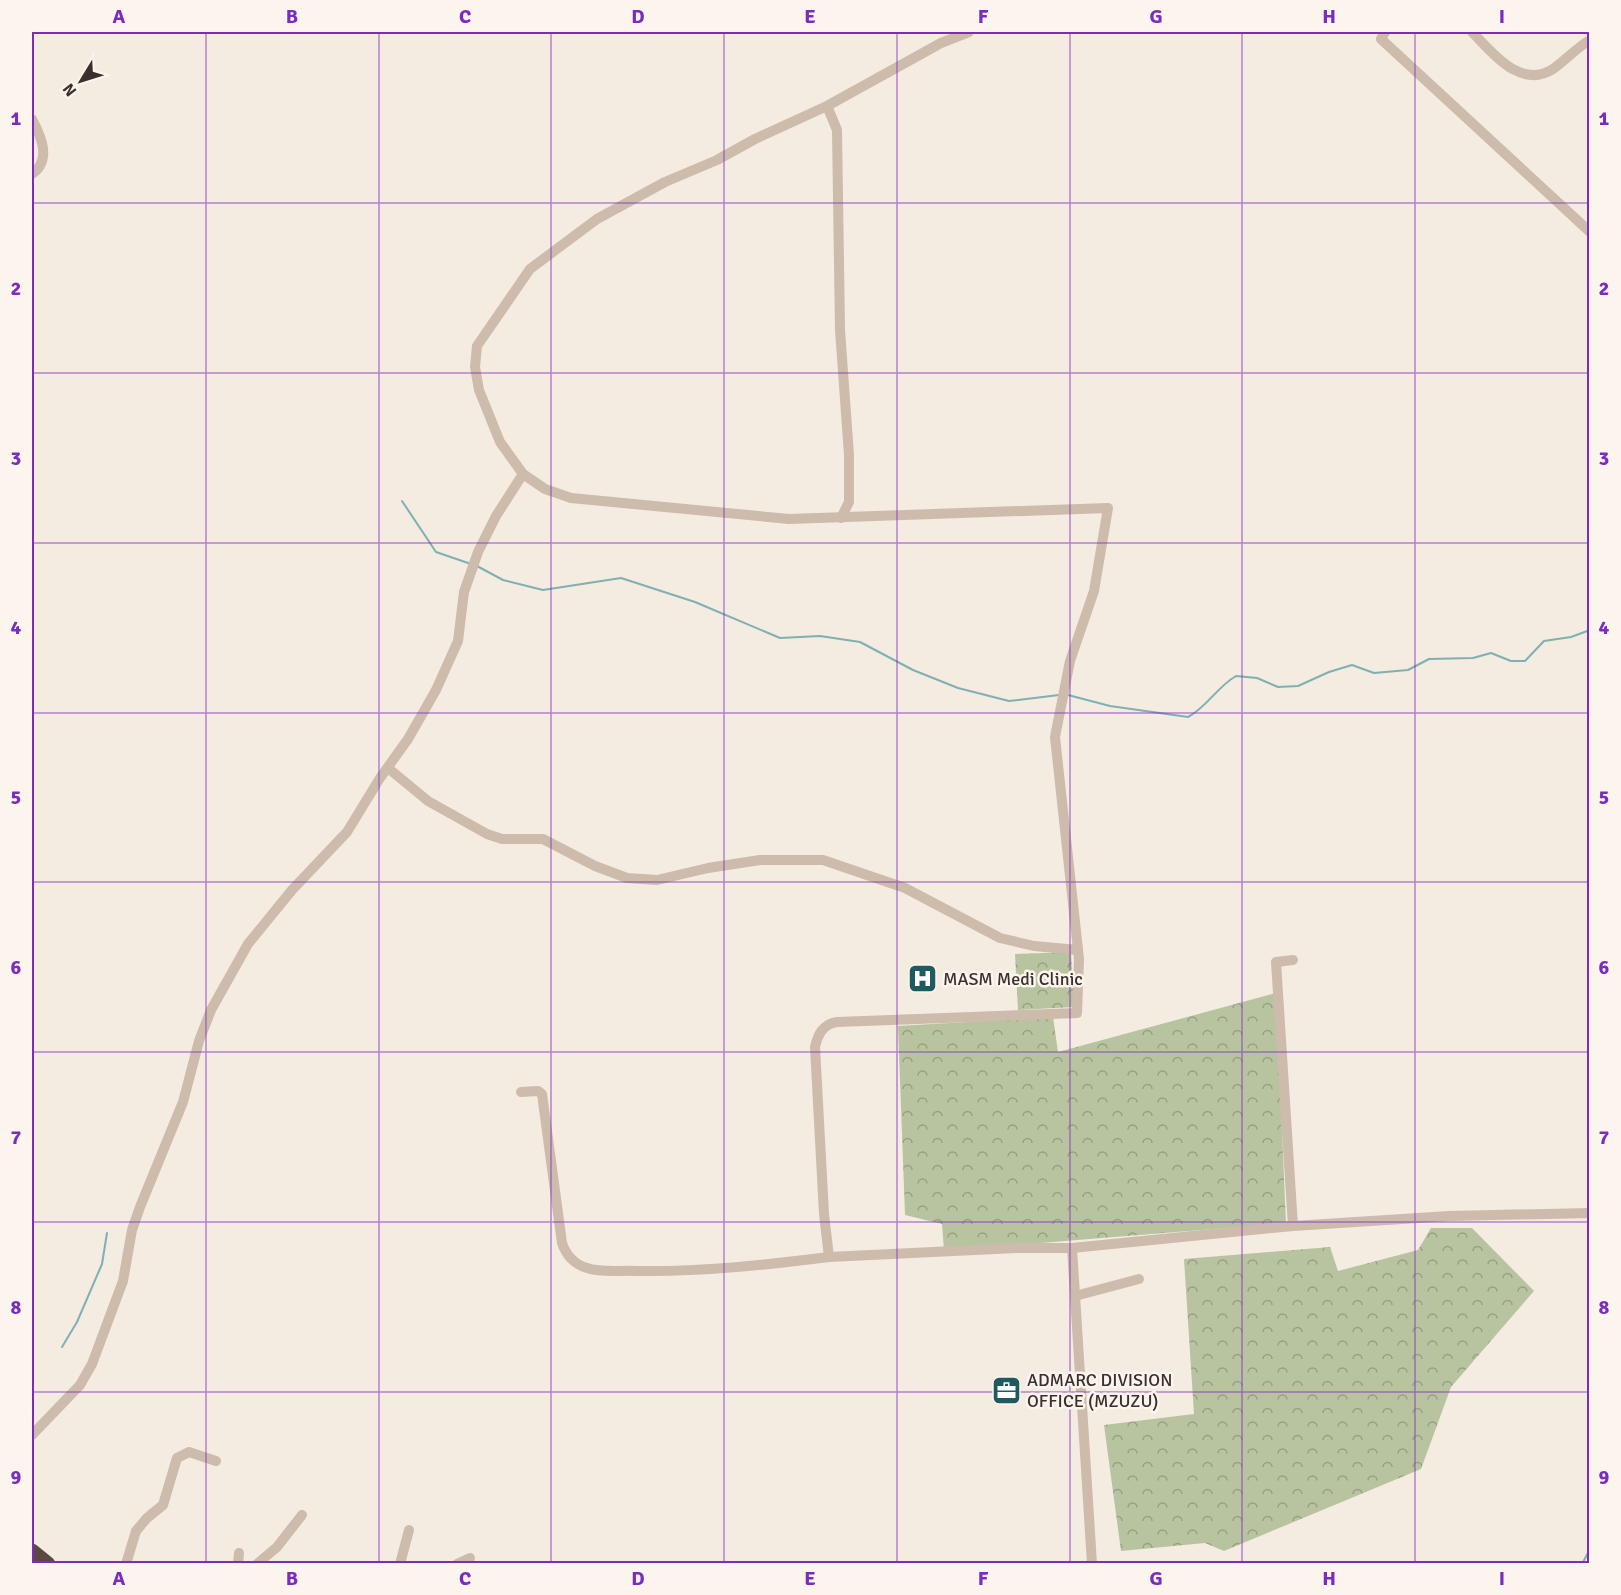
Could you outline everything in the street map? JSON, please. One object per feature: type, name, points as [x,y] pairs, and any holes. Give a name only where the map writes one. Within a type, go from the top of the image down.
[{"type":"highway","points":[[32,1553],[48,1563]]},
{"type":"street","points":[[829,1257],[824,1214],[815,1047],[822,1029],[837,1022],[1077,1013],[1078,950],[1055,738],[1070,661],[1094,591],[1107,508],[842,518],[755,518],[572,498],[545,489],[523,474],[500,442],[487,416],[479,390],[475,357],[477,346],[525,275],[535,264],[603,215],[665,182],[717,160],[754,139],[827,106],[941,44],[969,32]]},
{"type":"street","points":[[1372,32],[1383,35],[1590,232]]},
{"type":"street","points":[[1472,32],[1504,64],[1527,74],[1548,71],[1590,40]]},
{"type":"street","points":[[827,106],[837,130],[840,330],[848,424],[849,502],[842,518]]},
{"type":"street","points":[[32,119],[44,153],[39,167],[32,174]]},
{"type":"street","points":[[32,1435],[80,1385],[93,1364],[123,1281],[132,1230],[140,1207],[183,1102],[206,1020],[231,971],[248,944],[292,890],[348,832],[408,740],[452,658],[458,641],[464,591],[478,552],[496,516],[523,474]]},
{"type":"street","points":[[388,768],[414,792],[487,834],[502,839],[543,839],[595,866],[627,878],[657,880],[708,868],[760,860],[823,860],[905,888],[1000,939],[1034,946],[1078,950]]},
{"type":"street","points":[[1293,960],[1276,962],[1293,1226]]},
{"type":"street","points":[[521,1092],[538,1090],[542,1094],[562,1243],[567,1254],[579,1265],[595,1270],[665,1271],[745,1267],[829,1257],[1016,1248],[1072,1248],[1293,1226],[1449,1216],[1590,1213]]},
{"type":"street","points":[[1072,1248],[1092,1563]]},
{"type":"street","points":[[1075,1296],[1139,1279]]},
{"type":"street","points":[[126,1563],[136,1531],[163,1505],[177,1458],[189,1452],[216,1461]]},
{"type":"street","points":[[257,1563],[277,1547],[302,1515]]},
{"type":"street","points":[[400,1563],[409,1530]]},
{"type":"street","points":[[457,1563],[470,1558]]},
{"type":"green space","points":[[1071,952],[1074,1007],[1018,1010],[1015,954]]},
{"type":"green space","points":[[1276,993],[1286,1223],[944,1251],[942,1224],[905,1215],[898,1026],[1053,1017],[1058,1052]]},
{"type":"green space","points":[[1431,1228],[1472,1228],[1534,1291],[1451,1387],[1421,1469],[1224,1551],[1205,1543],[1121,1551],[1104,1425],[1194,1414],[1184,1259],[1330,1247],[1338,1271],[1418,1250]]},
{"type":"waterway","points":[[402,501],[436,552],[471,564]]},
{"type":"waterway","points":[[477,566],[503,580],[543,590],[621,578],[695,602],[780,638],[820,636],[860,642],[913,670],[958,688],[1009,701],[1059,695]]},
{"type":"waterway","points":[[1068,695],[1110,706],[1188,717],[1236,676],[1257,678],[1278,687],[1298,686],[1329,672],[1352,665],[1374,673],[1408,670],[1429,659],[1473,658],[1491,653],[1511,661],[1525,661],[1544,641],[1571,637],[1590,630]]},
{"type":"waterway","points":[[62,1347],[77,1322],[102,1264],[107,1233]]},
{"type":"waterway","points":[[1582,1564],[1590,1549]]},
{"type":"place","name":"MASM Medi Clinic","points":[[922,979]]},
{"type":"place","name":"ADMARC DIVISION OFFICE (MZUZU)","points":[[1006,1390]]}]
